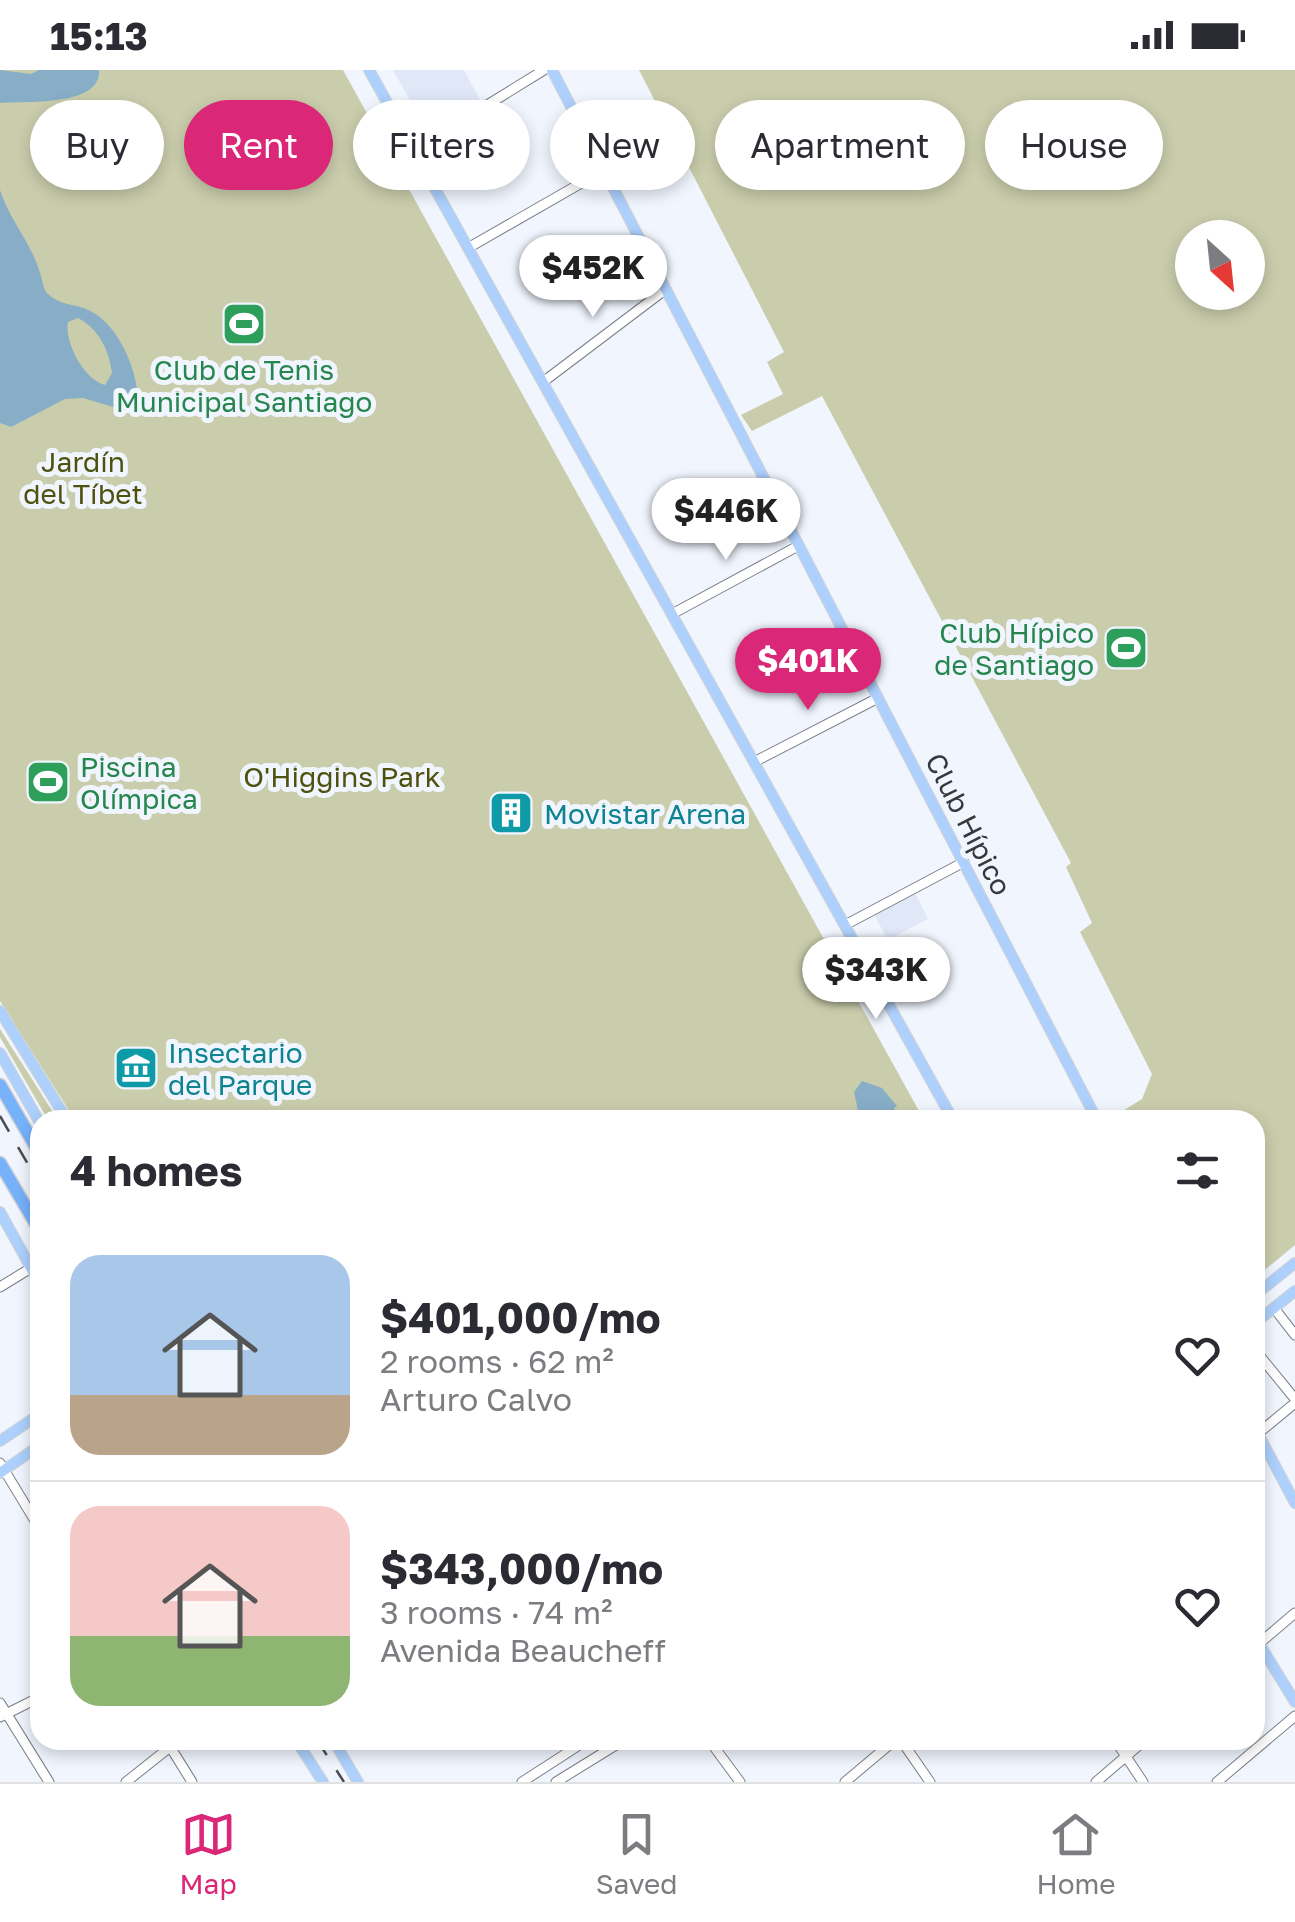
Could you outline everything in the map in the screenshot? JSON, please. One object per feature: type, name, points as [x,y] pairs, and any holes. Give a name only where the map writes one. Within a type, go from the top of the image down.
[{"type":"highway","points":[[0,1085],[30,1137]]},
{"type":"highway","points":[[0,1162],[30,1214]]},
{"type":"main road","points":[[368,70],[385,100]]},
{"type":"main road","name":"Club Hípico","points":[[552,70],[568,100]]},
{"type":"main road","points":[[436,190],[947,1110]]},
{"type":"main road","name":"Club Hípico","points":[[614,190],[1092,1110]]},
{"type":"main road","points":[[0,1011],[61,1110]]},
{"type":"main road","points":[[0,1053],[33,1110]]},
{"type":"main road","points":[[0,1212],[30,1264]]},
{"type":"main road","points":[[1265,1287],[1295,1262]]},
{"type":"main road","points":[[1265,1315],[1295,1292]]},
{"type":"main road","points":[[0,1442],[30,1421]]},
{"type":"main road","points":[[1265,1448],[1295,1503]]},
{"type":"main road","points":[[2,1468],[30,1452]]},
{"type":"main road","points":[[1265,1656],[1295,1702]]},
{"type":"main road","points":[[302,1750],[322,1782]]},
{"type":"main road","points":[[338,1750],[358,1782]]},
{"type":"street","points":[[495,100],[544,70]]},
{"type":"street","points":[[468,248],[569,190]]},
{"type":"street","points":[[543,382],[666,289]]},
{"type":"street","points":[[672,614],[798,546]]},
{"type":"street","points":[[754,762],[878,698]]},
{"type":"street","points":[[845,925],[964,862]]},
{"type":"street","points":[[0,1286],[30,1269]]},
{"type":"street","points":[[1274,1308],[1295,1335]]},
{"type":"street","points":[[1265,1363],[1295,1401],[1265,1425]]},
{"type":"street","points":[[2,1468],[30,1512]]},
{"type":"street","points":[[1265,1635],[1295,1612]]},
{"type":"street","points":[[3,1716],[30,1702]]},
{"type":"street","points":[[0,1703],[3,1716],[49,1782]]},
{"type":"street","points":[[1265,1741],[1295,1716]]},
{"type":"street","points":[[126,1782],[160,1750]]},
{"type":"street","points":[[172,1750],[192,1782]]},
{"type":"street","points":[[522,1782],[572,1750]]},
{"type":"street","points":[[556,1782],[608,1750]]},
{"type":"street","points":[[716,1750],[740,1782]]},
{"type":"street","points":[[845,1782],[885,1750]]},
{"type":"street","points":[[906,1750],[930,1782]]},
{"type":"street","points":[[1122,1750],[1143,1782]]},
{"type":"street","points":[[1096,1782],[1133,1750]]},
{"type":"street","points":[[1217,1782],[1255,1750]]},
{"type":"street","points":[[538,1772],[545,1782]]},
{"type":"shaded area","points":[[393,70],[464,70],[480,100],[410,100]]},
{"type":"shaded area","points":[[914,891],[928,919],[888,940],[873,913]]},
{"type":"green space","name":"O'Higgins Park","points":[[0,70],[343,70],[360,100],[353,100],[353,190],[409,190],[918,1110],[69,1110],[0,1001]]},
{"type":"green space","name":"Club Hípico de Santiago","points":[[639,70],[1295,70],[1295,1245],[1265,1270],[1265,1110],[1124,1110],[1142,1099],[1152,1074],[1080,932],[1092,923],[1066,867],[1071,863],[822,396],[752,431],[741,415],[783,394],[767,362],[784,352],[695,179],[695,100],[654,100]]},
{"type":"green space","points":[[0,1029],[52,1110],[42,1110],[0,1037]]},
{"type":"water","points":[[0,70],[31,74],[39,70],[99,70],[97,82],[75,96],[0,103]]},
{"type":"water","points":[[0,190],[32,252],[46,292],[56,300],[95,313],[104,321],[126,353],[137,389],[133,395],[123,397],[120,409],[83,398],[65,399],[11,427],[0,423]],"holes":[[[78,318],[102,341],[108,356],[112,373],[105,385],[83,368],[69,340],[68,322]]]},
{"type":"water","points":[[862,1081],[882,1088],[897,1106],[895,1110],[858,1110],[854,1092]]},
{"type":"railway","points":[[0,1116],[30,1168]]},
{"type":"railway","points":[[323,1750],[344,1782]]},
{"type":"place","name":"Club de Tenis Municipal Santiago","points":[[244,324]]},
{"type":"place","name":"Club Hípico de Santiago","points":[[1126,648]]},
{"type":"place","name":"Piscina Olímpica","points":[[48,782]]},
{"type":"place","name":"Movistar Arena","points":[[511,813]]},
{"type":"place","name":"Insectario del Parque","points":[[136,1068]]},
{"type":"park label","name":"Jardín del Tíbet","points":[[83,477]]}]
